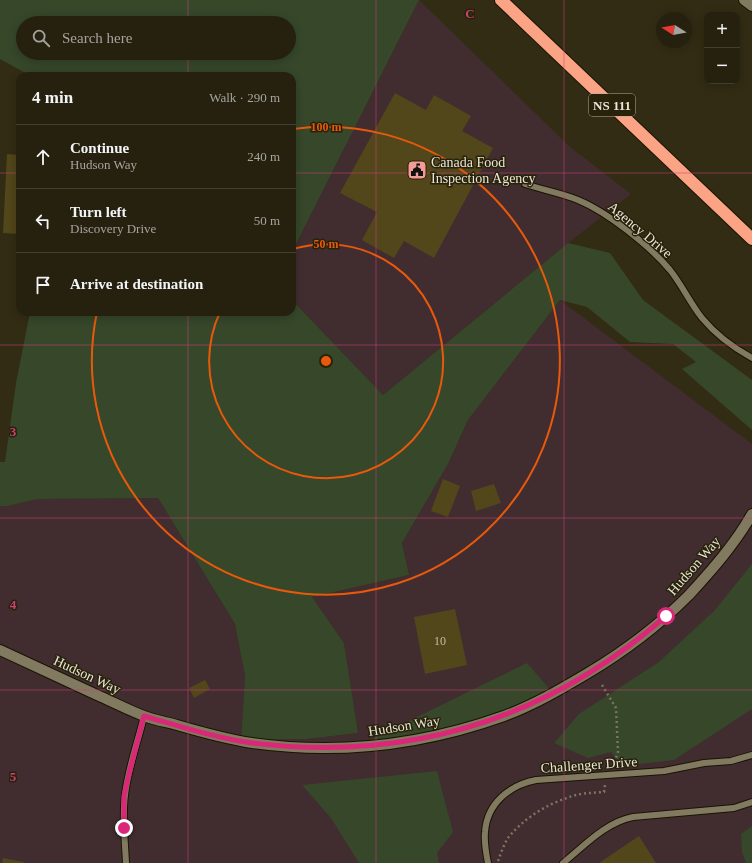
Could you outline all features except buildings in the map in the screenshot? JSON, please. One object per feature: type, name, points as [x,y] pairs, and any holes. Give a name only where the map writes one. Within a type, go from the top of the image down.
[{"type":"highway","name":"NS 111","points":[[501,0],[752,239]]},
{"type":"street","points":[[744,0],[752,6]]},
{"type":"street","name":"Hudson Way","points":[[0,650],[144,716],[205,733],[251,743],[294,747],[335,748],[410,742],[504,716],[567,686],[618,655],[675,609],[700,583],[726,552],[752,514]]},
{"type":"lane","name":"Agency Drive","points":[[525,184],[560,193],[578,200],[597,209],[627,231],[650,250],[670,270],[703,319],[720,336],[752,358]]},
{"type":"lane","points":[[126,863],[124,796],[144,716]]},
{"type":"lane","name":"Challenger Drive","points":[[488,863],[485,832],[488,816],[497,801],[518,785],[536,780],[664,771],[704,763],[731,761],[752,755]]},
{"type":"lane","points":[[563,863],[596,835],[620,820],[633,817],[734,808],[752,802]]},
{"type":"path","points":[[497,863],[507,839],[518,827],[548,806],[567,797],[580,794],[604,792],[618,752],[616,708],[602,685]]},
{"type":"shaded area","name":"Canada Food Inspection Agency","points":[[419,0],[570,147],[631,194],[568,243],[383,395],[296,304],[296,244]]},
{"type":"shaded area","points":[[560,300],[752,444],[752,863],[0,863],[0,506],[8,506],[37,499],[158,498],[235,624],[245,676],[241,740],[307,739],[358,733],[344,643],[312,597],[409,575],[402,543],[448,464],[468,420]]},
{"type":"green space","points":[[0,0],[419,0],[296,244],[296,72],[24,72],[0,59]]},
{"type":"green space","points":[[568,243],[610,253],[643,300],[752,380],[752,430],[682,369],[696,362],[673,344],[630,342],[587,307],[560,300],[468,420],[448,464],[402,543],[409,575],[312,597],[344,643],[358,733],[307,739],[241,740],[245,676],[235,624],[158,498],[37,499],[8,506],[0,506],[0,462],[5,462],[16,383],[29,316],[296,316],[296,304],[383,395]]},
{"type":"green space","points":[[752,564],[752,709],[674,760],[622,766],[611,752],[588,758],[554,743],[579,714],[659,662],[715,610]]},
{"type":"green space","points":[[527,663],[552,692],[506,714],[426,736],[354,748]]},
{"type":"green space","points":[[437,771],[453,832],[437,853],[439,863],[359,863],[331,818],[302,785]]},
{"type":"green space","points":[[752,826],[752,863],[746,863],[742,852],[741,834]]},
{"type":"place","name":"Canada Food Inspection Agency","points":[[417,170]]},
{"type":"route","points":[[124,828],[124,796],[144,716],[205,733],[251,743],[294,747],[335,748],[410,742],[504,716],[536,702],[567,686],[618,655],[666,616]]}]
